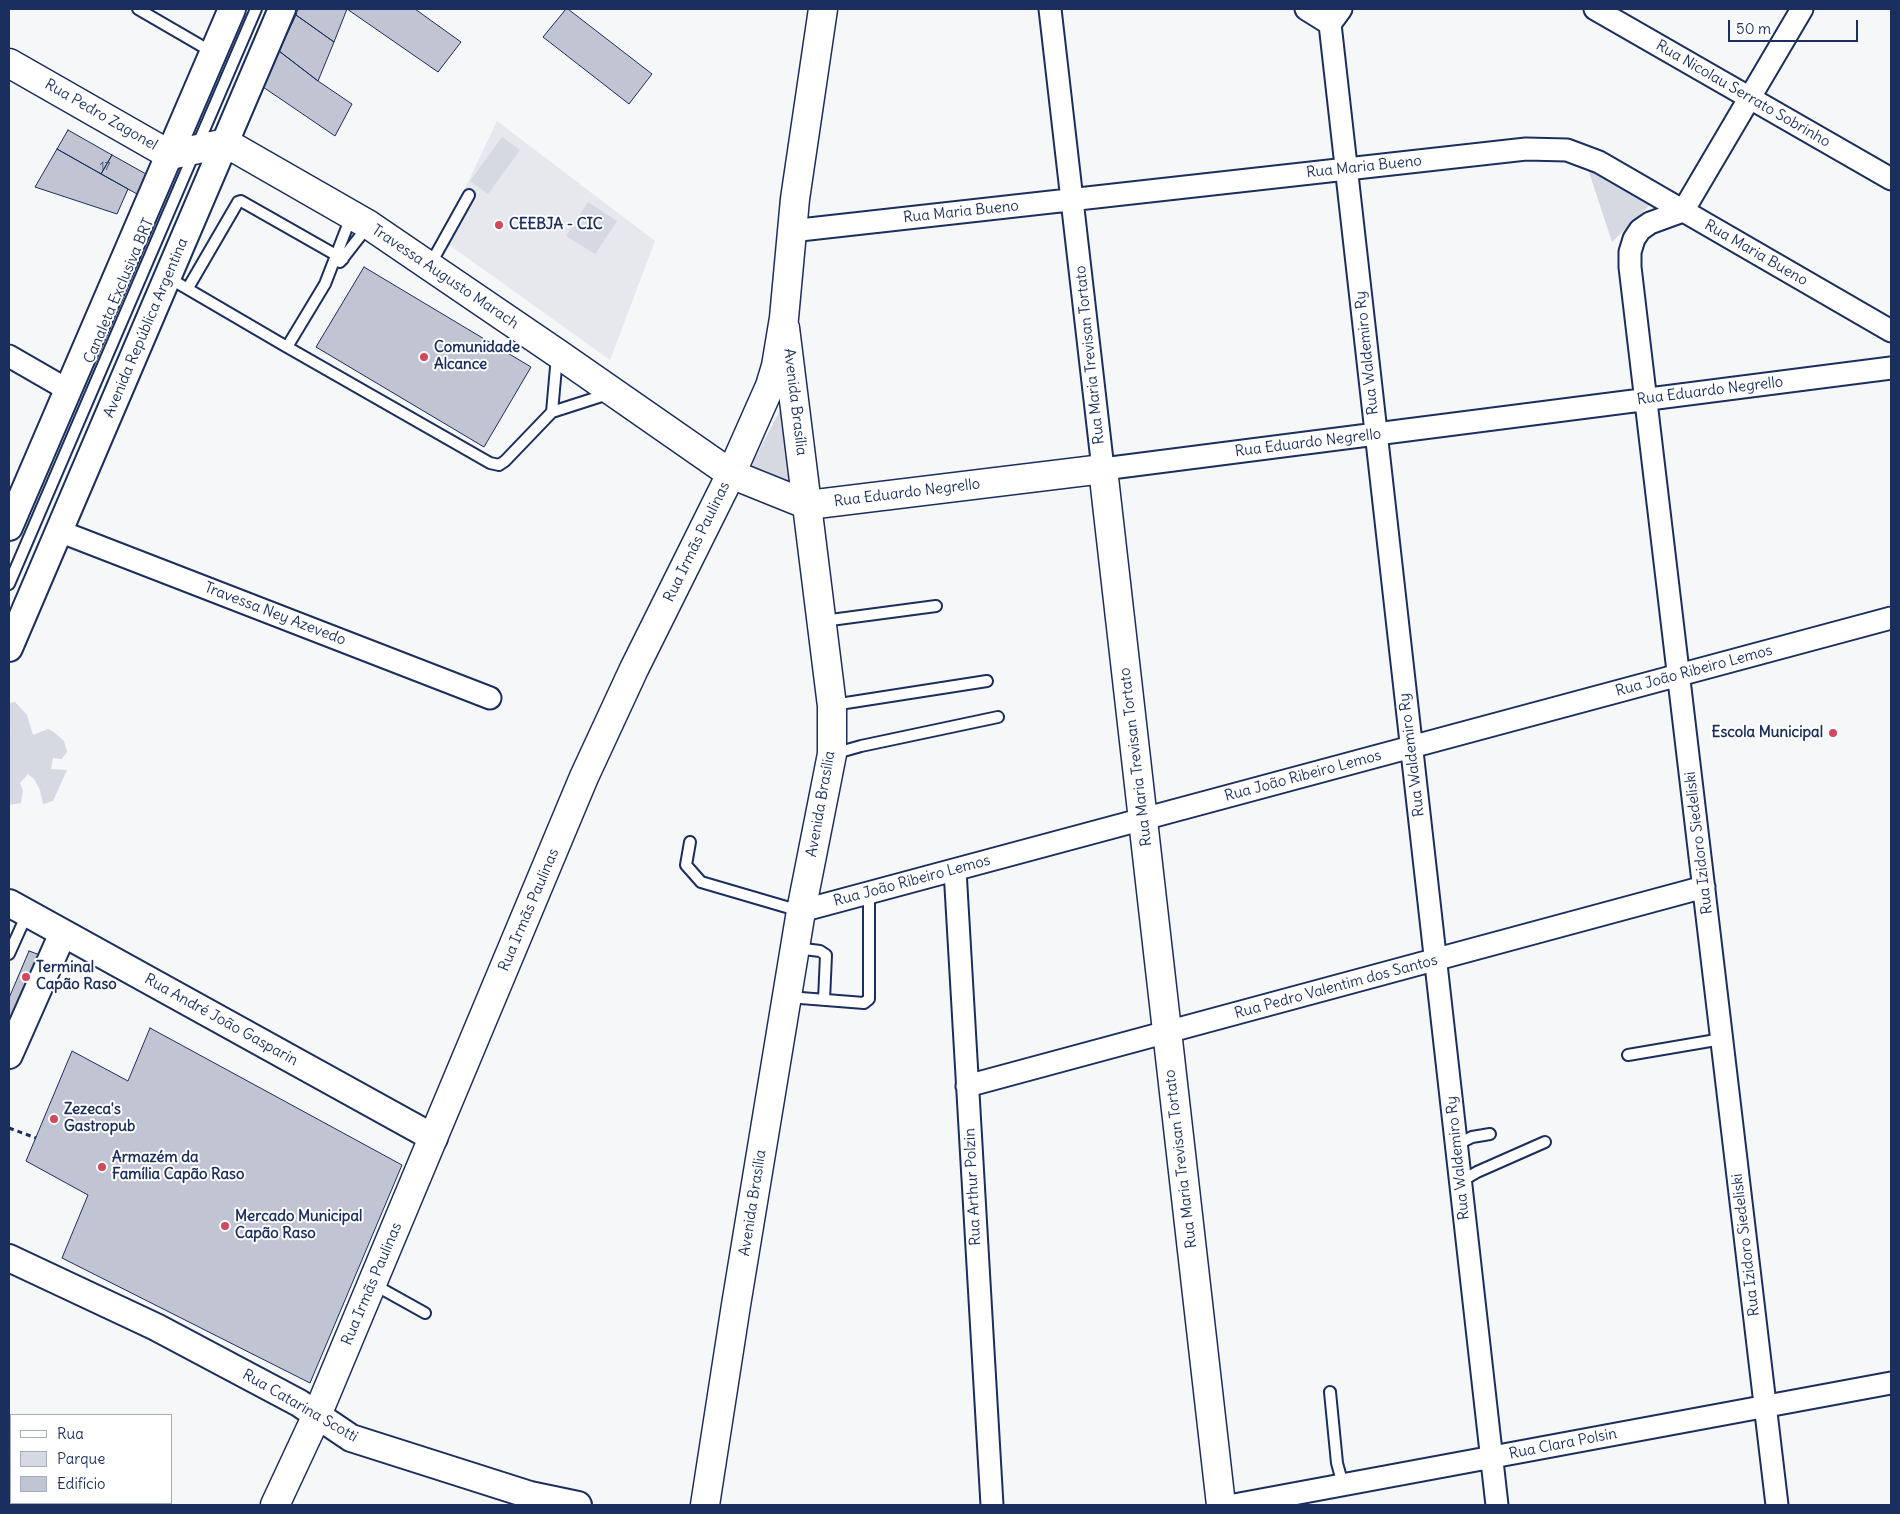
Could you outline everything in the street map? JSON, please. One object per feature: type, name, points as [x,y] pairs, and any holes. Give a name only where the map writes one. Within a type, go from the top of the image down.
[{"type":"main road","name":"Avenida Brasília","points":[[704,1505],[801,911],[832,754],[832,706],[784,318],[791,231],[800,160],[824,9]]},
{"type":"main road","name":"Rua Pedro Zagonel","points":[[9,63],[183,153]]},
{"type":"main road","points":[[183,153],[226,143]]},
{"type":"main road","name":"Travessa Augusto Marach","points":[[226,143],[361,220],[731,474]]},
{"type":"main road","name":"Rua Irmãs Paulinas","points":[[275,1505],[316,1416],[595,753],[634,669],[731,474],[770,386],[776,366],[784,318]]},
{"type":"main road","name":"Rua Eduardo Negrello","points":[[731,474],[808,504],[1103,469]]},
{"type":"main road","name":"Rua Maria Trevisan Tortato","points":[[1103,469],[1221,1505]]},
{"type":"street","points":[[9,527],[20,491],[183,153],[214,53],[232,9]]},
{"type":"street","name":"Avenida República Argentina","points":[[9,648],[59,531],[178,283],[226,143],[282,9]]},
{"type":"street","name":"Rua Maria Trevisan Tortato","points":[[1050,9],[1103,469]]},
{"type":"street","points":[[1306,9],[1335,16]]},
{"type":"street","name":"Rua Nicolau Serrato Sobrinho","points":[[1595,9],[1891,179]]},
{"type":"street","points":[[1683,211],[1802,9]]},
{"type":"street","name":"Rua Waldemiro Ry","points":[[1335,16],[1346,169],[1497,1505]]},
{"type":"street","name":"Rua Maria Bueno","points":[[791,231],[1526,149],[1567,150],[1598,162],[1891,331]]},
{"type":"street","name":"Rua Izidoro Siedeliski","points":[[1683,211],[1650,223],[1640,230],[1634,239],[1630,252],[1777,1505]]},
{"type":"street","points":[[9,356],[68,390]]},
{"type":"street","name":"Rua Eduardo Negrello","points":[[1103,469],[1891,368]]},
{"type":"street","name":"Travessa Ney Azevedo","points":[[59,531],[490,698]]},
{"type":"street","name":"Rua João Ribeiro Lemos","points":[[801,911],[1891,618]]},
{"type":"street","name":"Rua Arthur Polzin","points":[[955,870],[992,1505]]},
{"type":"street","name":"Rua Pedro Valentim dos Santos","points":[[967,1086],[1704,887]]},
{"type":"street","name":"Rua André João Gasparin","points":[[18,908],[434,1138]]},
{"type":"street","points":[[9,1055],[63,933]]},
{"type":"street","name":"Rua Catarina Scotti","points":[[9,1258],[156,1327],[299,1403],[351,1438],[530,1495],[578,1505]]},
{"type":"street","name":"Rua Clara Polsin","points":[[1234,1505],[1891,1383]]},
{"type":"lane","points":[[138,9],[214,53]]},
{"type":"lane","name":"Canaleta Exclusiva BRT","points":[[9,584],[183,153],[256,9]]},
{"type":"lane","points":[[430,266],[469,195]]},
{"type":"lane","points":[[339,256],[241,201],[238,202],[178,283],[490,464],[499,465],[505,461],[552,412],[614,392]]},
{"type":"lane","points":[[287,347],[361,220]]},
{"type":"lane","points":[[339,256],[361,220]]},
{"type":"lane","points":[[552,412],[557,353]]},
{"type":"lane","points":[[822,621],[936,606]]},
{"type":"lane","points":[[832,706],[987,681]]},
{"type":"lane","points":[[832,754],[998,717]]},
{"type":"lane","points":[[690,842],[686,865],[701,882],[801,911]]},
{"type":"lane","points":[[787,996],[864,1003],[869,999],[869,893]]},
{"type":"lane","points":[[9,954],[18,908]]},
{"type":"lane","points":[[795,948],[820,951],[826,955],[824,1000]]},
{"type":"lane","points":[[1628,1055],[1722,1039]]},
{"type":"lane","points":[[1456,1144],[1472,1137],[1490,1134]]},
{"type":"lane","points":[[1460,1182],[1477,1172],[1545,1142]]},
{"type":"lane","points":[[372,1284],[426,1313]]},
{"type":"lane","points":[[1330,1392],[1337,1463],[1343,1485]]},
{"type":"path","points":[[9,1128],[36,1138]]},
{"type":"shaded area","points":[[497,121],[655,241],[610,360],[441,239]]},
{"type":"green space","points":[[502,137],[520,150],[488,194],[470,181]]},
{"type":"green space","points":[[1587,166],[1652,203],[1612,242]]},
{"type":"green space","points":[[588,202],[617,221],[595,254],[566,236]]},
{"type":"green space","points":[[781,408],[792,486],[749,470]]},
{"type":"green space","points":[[15,702],[27,715],[33,735],[48,729],[64,741],[67,752],[62,759],[53,758],[51,769],[67,770],[53,801],[43,804],[40,790],[34,779],[28,774],[20,783],[23,791],[21,803],[9,805],[9,733],[11,731],[9,730],[9,703]]},
{"type":"building","points":[[298,9],[347,9],[334,42],[296,15]]},
{"type":"building","points":[[347,9],[415,9],[461,42],[438,72]]},
{"type":"building","points":[[566,9],[652,74],[629,104],[543,37]]},
{"type":"building","points":[[296,15],[334,42],[318,81],[279,51]]},
{"type":"building","points":[[279,51],[352,104],[335,136],[263,87]]},
{"type":"building","points":[[68,130],[112,155],[101,174],[57,149]]},
{"type":"building","points":[[57,149],[128,189],[117,214],[35,187]]},
{"type":"building","points":[[112,155],[146,174],[137,194],[101,174]]},
{"type":"building","name":"Comunidade Alcance","points":[[364,267],[531,367],[484,447],[316,347]]},
{"type":"building","name":"Terminal Capão Raso","points":[[29,951],[43,956],[9,1034],[9,998]]},
{"type":"building","name":"Mercado Municipal Capão Raso","points":[[150,1028],[402,1165],[310,1383],[62,1258],[88,1195],[26,1161],[72,1051],[128,1081]]},
{"type":"place","name":"CEEBJA - CIC","points":[[499,225]]},
{"type":"place","name":"Comunidade Alcance","points":[[424,357]]},
{"type":"place","name":"Escola Municipal","points":[[1833,733]]},
{"type":"place","name":"Terminal Capão Raso","points":[[26,977]]},
{"type":"place","name":"Zezeca's Gastropub","points":[[54,1119]]},
{"type":"place","name":"Armazém da Família Capão Raso","points":[[102,1167]]},
{"type":"place","name":"Mercado Municipal Capão Raso","points":[[225,1226]]}]
